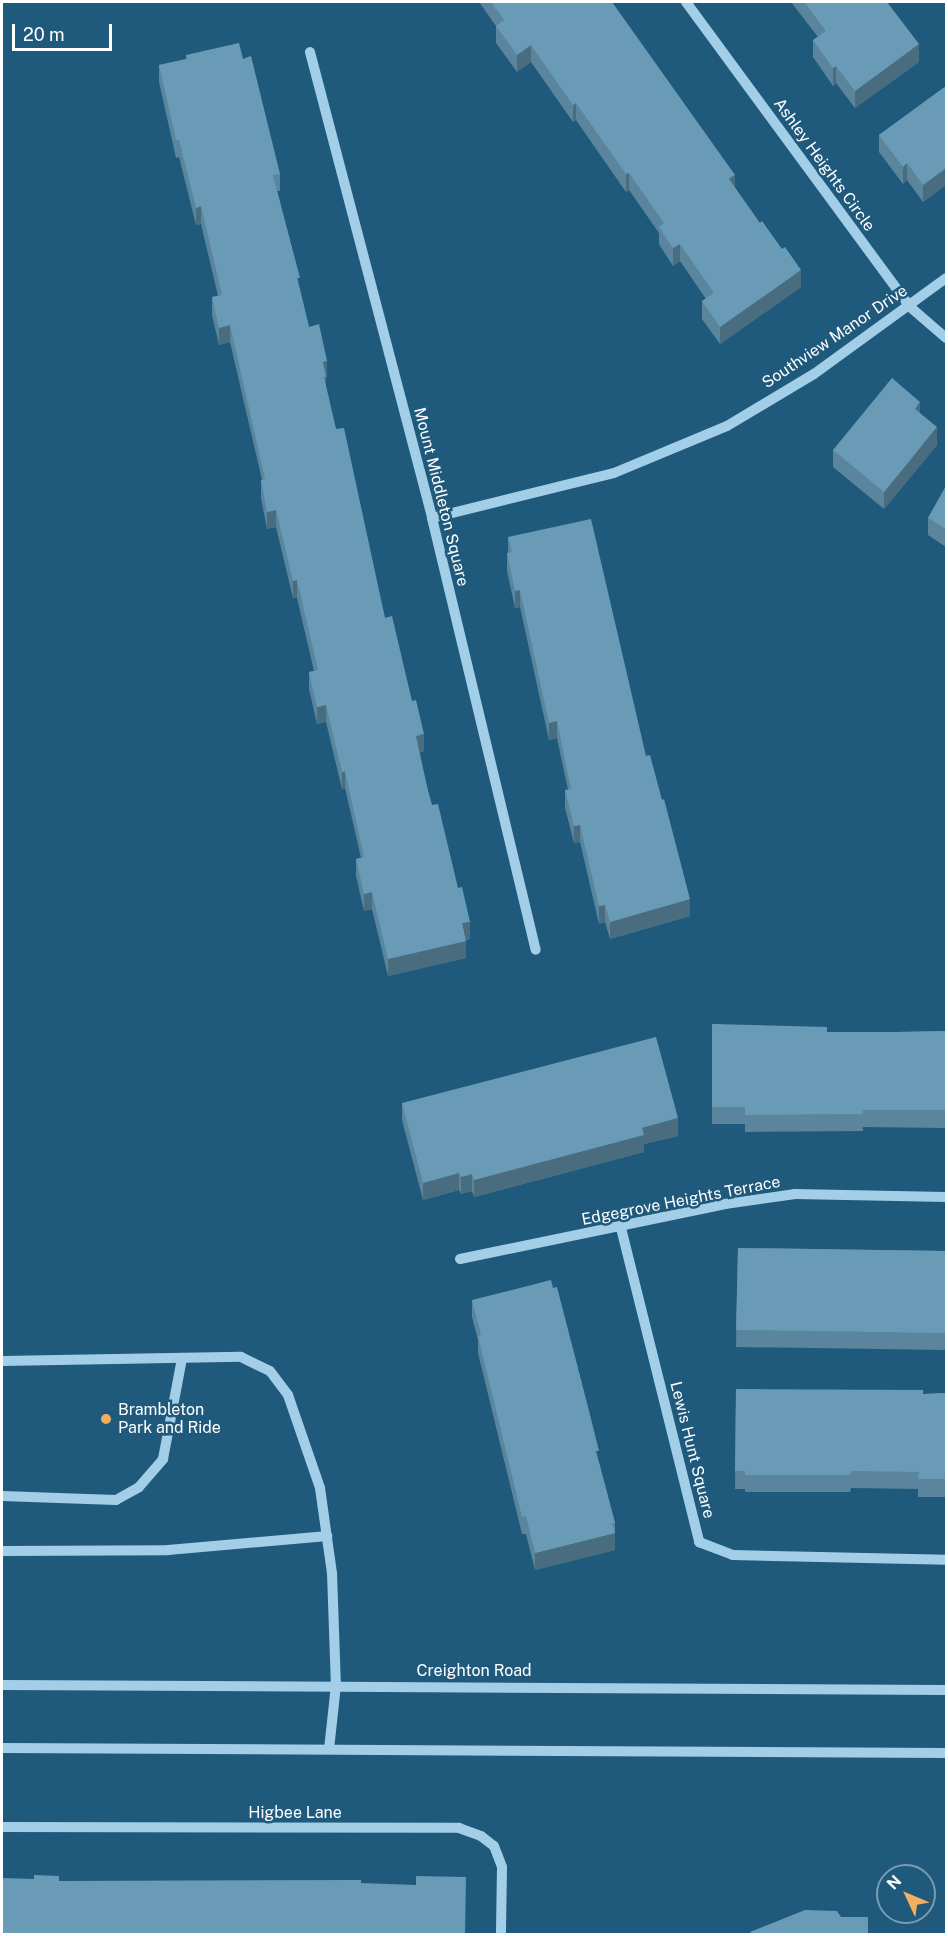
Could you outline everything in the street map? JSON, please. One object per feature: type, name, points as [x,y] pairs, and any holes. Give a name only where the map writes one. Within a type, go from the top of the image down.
[{"type":"street","name":"Ashley Heights Circle","points":[[686,2],[909,306],[946,338]]},
{"type":"street","name":"Mount Middleton Square","points":[[310,52],[432,518],[536,951]]},
{"type":"street","name":"Southview Manor Drive","points":[[432,518],[614,473],[727,426],[814,374],[946,278]]},
{"type":"street","name":"Edgegrove Heights Terrace","points":[[460,1259],[621,1228],[725,1204],[795,1194],[946,1197]]},
{"type":"street","name":"Lewis Hunt Square","points":[[621,1228],[699,1542],[733,1555],[946,1560]]},
{"type":"street","points":[[2,1361],[241,1357],[270,1371],[288,1395],[320,1488],[332,1573],[336,1685],[329,1749]]},
{"type":"street","points":[[2,1496],[116,1500],[139,1487],[163,1459],[182,1358]]},
{"type":"street","points":[[2,1551],[168,1550],[327,1536]]},
{"type":"street","name":"Creighton Road","points":[[2,1685],[946,1690]]},
{"type":"street","points":[[2,1748],[946,1753]]},
{"type":"street","name":"Higbee Lane","points":[[2,1827],[459,1828],[481,1836],[494,1846],[502,1867],[501,1935]]},
{"type":"building","points":[[491,2],[612,2],[735,175],[729,179],[760,223],[762,221],[782,249],[785,247],[801,270],[720,327],[702,301],[714,293],[680,244],[673,248],[659,227],[664,223],[576,103],[573,105],[531,45],[517,55],[496,26],[504,20]]},
{"type":"building","points":[[804,2],[887,2],[919,44],[855,91],[836,66],[833,68],[813,40],[826,31]]},
{"type":"building","points":[[239,43],[243,59],[251,56],[280,174],[273,175],[300,278],[297,278],[309,327],[319,324],[327,361],[323,362],[326,377],[324,377],[336,429],[344,428],[385,618],[392,616],[412,701],[416,700],[424,734],[416,736],[428,791],[432,805],[438,804],[458,888],[462,887],[470,922],[462,923],[466,941],[388,959],[372,892],[364,894],[356,859],[364,857],[345,771],[342,772],[326,705],[317,707],[309,672],[318,670],[297,580],[293,581],[276,510],[267,512],[261,480],[265,479],[230,325],[219,328],[212,297],[222,295],[201,206],[196,208],[179,140],[176,140],[159,65],[187,59],[186,55]]},
{"type":"building","points":[[946,86],[946,168],[923,185],[907,163],[903,167],[879,135]]},
{"type":"building","points":[[892,378],[920,402],[915,409],[937,427],[884,492],[833,450]]},
{"type":"building","points":[[946,486],[946,529],[928,518]]},
{"type":"building","points":[[591,519],[646,756],[650,755],[662,800],[664,799],[690,899],[610,922],[605,905],[599,906],[580,825],[574,826],[565,790],[571,789],[557,721],[549,723],[520,590],[515,591],[507,553],[512,552],[508,537]]},
{"type":"building","points":[[712,1024],[827,1027],[827,1032],[946,1031],[946,1110],[863,1110],[863,1114],[745,1115],[745,1107],[712,1107]]},
{"type":"building","points":[[656,1037],[678,1118],[642,1128],[644,1135],[474,1180],[472,1174],[461,1177],[459,1173],[423,1183],[402,1103]]},
{"type":"building","points":[[738,1248],[946,1251],[946,1333],[736,1330]]},
{"type":"building","points":[[551,1280],[553,1288],[557,1287],[587,1403],[599,1451],[596,1451],[615,1523],[612,1523],[615,1533],[535,1553],[526,1516],[522,1517],[478,1336],[481,1335],[472,1300]]},
{"type":"building","points":[[736,1389],[923,1390],[923,1394],[946,1393],[946,1479],[918,1479],[919,1472],[851,1471],[850,1475],[745,1475],[745,1471],[735,1471]]},
{"type":"building","points":[[34,1875],[59,1876],[59,1881],[361,1880],[361,1883],[416,1885],[416,1876],[466,1877],[465,1935],[2,1935],[2,1878],[34,1879]]},
{"type":"building","points":[[805,1910],[837,1911],[841,1917],[868,1917],[868,1935],[751,1935],[750,1932]]},
{"type":"place","name":"Brambleton Park and Ride","points":[[106,1419]]}]
